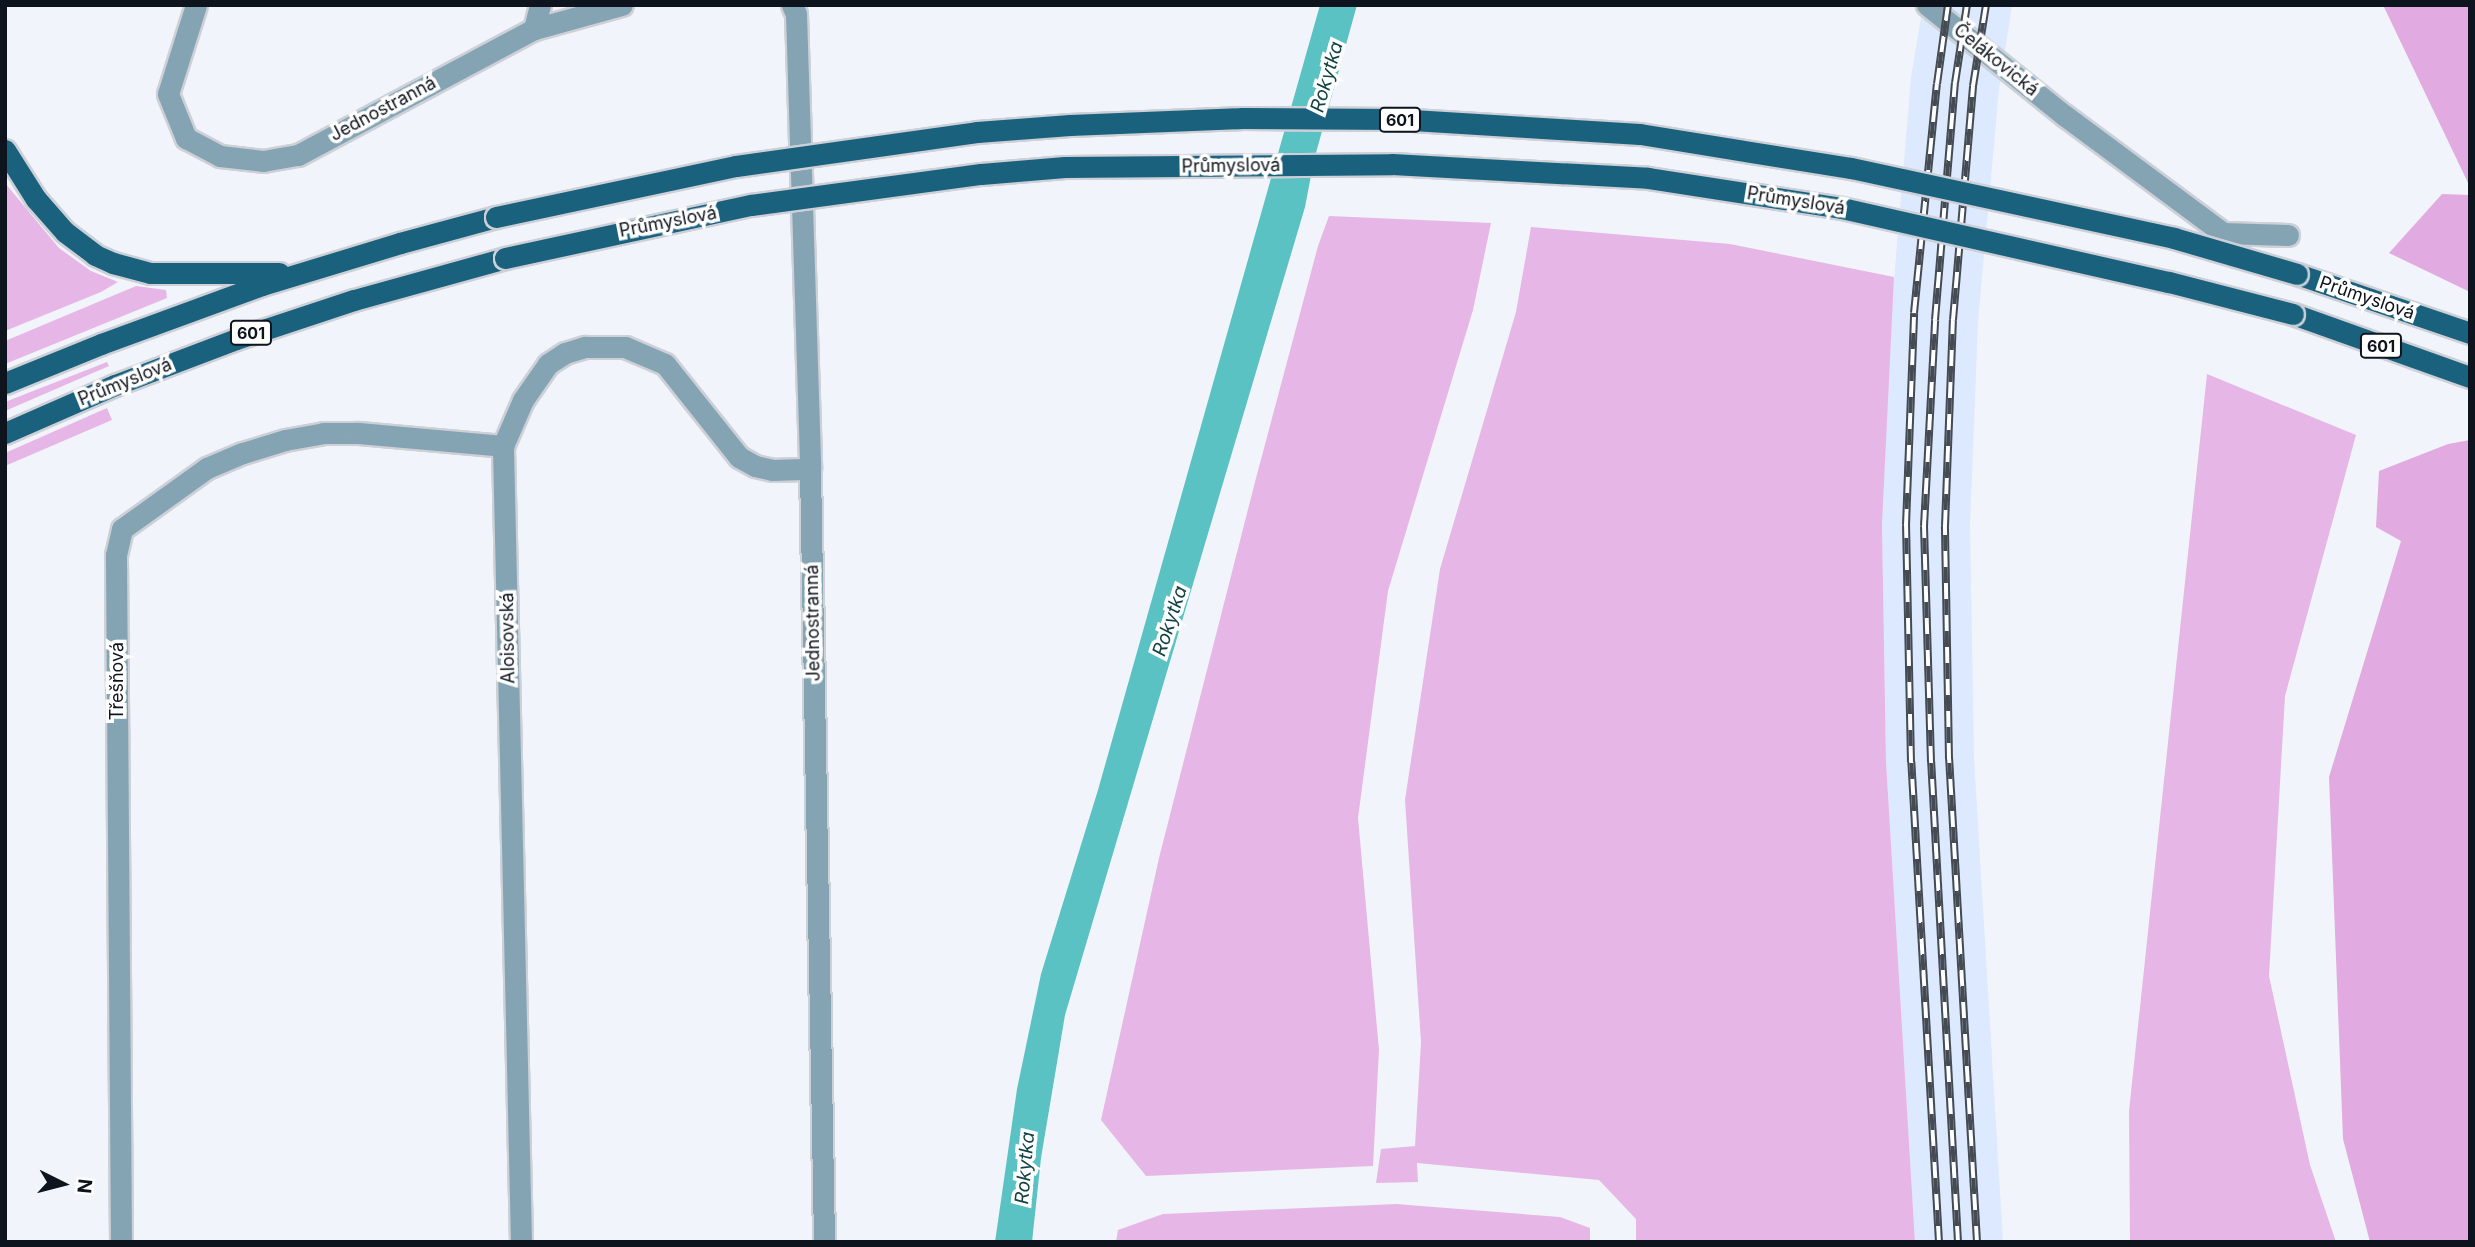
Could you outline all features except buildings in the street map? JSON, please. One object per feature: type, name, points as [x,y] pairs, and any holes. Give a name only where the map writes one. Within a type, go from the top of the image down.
[{"type":"main road","name":"Průmyslová","points":[[5,383],[101,344],[298,273],[496,217],[736,166],[978,132],[1070,124],[1230,118],[1396,119],[1640,134],[1838,166],[2174,237],[2298,274],[2470,332]]},
{"type":"main road","points":[[5,150],[36,199],[65,232],[95,255],[113,264],[150,273],[298,273]]},
{"type":"main road","name":"Průmyslová","points":[[5,433],[115,385],[248,334],[354,300],[505,258],[751,205],[981,174],[1065,167],[1392,164],[1648,178],[1842,208],[2169,282],[2293,314],[2470,377]]},
{"type":"street","name":"Jednostranná","points":[[196,5],[168,94],[186,138],[220,156],[264,161],[298,155],[534,29],[622,5]]},
{"type":"street","points":[[534,29],[540,5]]},
{"type":"street","name":"Jednostranná","points":[[792,5],[796,14],[810,469],[824,1242]]},
{"type":"street","name":"Čelákovická","points":[[1927,5],[2064,115],[2223,233],[2288,235]]},
{"type":"street","name":"Aloisovská","points":[[521,1242],[503,446],[523,400],[548,363],[565,353],[585,347],[625,347],[665,364],[738,457],[755,466],[772,470],[810,469]]},
{"type":"street","name":"Třešňová","points":[[121,1242],[116,555],[122,529],[207,468],[285,440],[323,433],[358,433],[503,446]]},
{"type":"shaded area","points":[[1923,5],[2012,5],[1999,89],[1978,321],[1970,526],[1974,758],[2003,1242],[1915,1242],[1886,761],[1882,525],[1891,316],[1911,78]]},
{"type":"shaded area","points":[[2383,5],[2470,5],[2470,187]]},
{"type":"shaded area","points":[[5,183],[59,248],[91,271],[118,282],[101,292],[5,331]]},
{"type":"shaded area","points":[[2442,194],[2470,195],[2470,292],[2389,253]]},
{"type":"shaded area","points":[[1329,216],[1491,223],[1473,310],[1388,591],[1358,818],[1379,1050],[1373,1166],[1146,1176],[1101,1120],[1159,858],[1256,478],[1318,246]]},
{"type":"shaded area","points":[[1531,227],[1730,244],[1894,277],[1882,525],[1886,761],[1915,1242],[1636,1242],[1636,1219],[1599,1180],[1417,1163],[1418,1182],[1376,1183],[1381,1149],[1415,1146],[1421,1042],[1405,800],[1440,569],[1516,312]]},
{"type":"shaded area","points":[[136,286],[166,290],[167,298],[5,364],[5,341]]},
{"type":"shaded area","points":[[107,362],[109,366],[5,411],[5,402]]},
{"type":"shaded area","points":[[2207,374],[2356,435],[2285,696],[2269,976],[2310,1165],[2336,1242],[2130,1242],[2129,1111]]},
{"type":"shaded area","points":[[107,408],[112,420],[5,466],[5,453]]},
{"type":"shaded area","points":[[2470,440],[2470,1242],[2370,1242],[2343,1139],[2329,777],[2401,541],[2376,527],[2379,471],[2448,444]]},
{"type":"shaded area","points":[[1396,1204],[1560,1217],[1590,1228],[1590,1242],[1116,1242],[1118,1230],[1163,1214]]},
{"type":"water","name":"Rokytka","points":[[1320,5],[1357,5],[1314,160],[1305,207],[1065,1015],[1041,1158],[1032,1242],[995,1242],[1017,1089],[1041,974],[1098,790]]},
{"type":"railway","points":[[1939,1242],[1911,762],[1906,525],[1914,313],[1937,84],[1948,5]]},
{"type":"railway","points":[[1958,1242],[1931,762],[1924,526],[1935,320],[1955,83],[1967,5]]},
{"type":"railway","points":[[1977,1242],[1949,759],[1945,526],[1953,320],[1973,86],[1986,5]]}]
